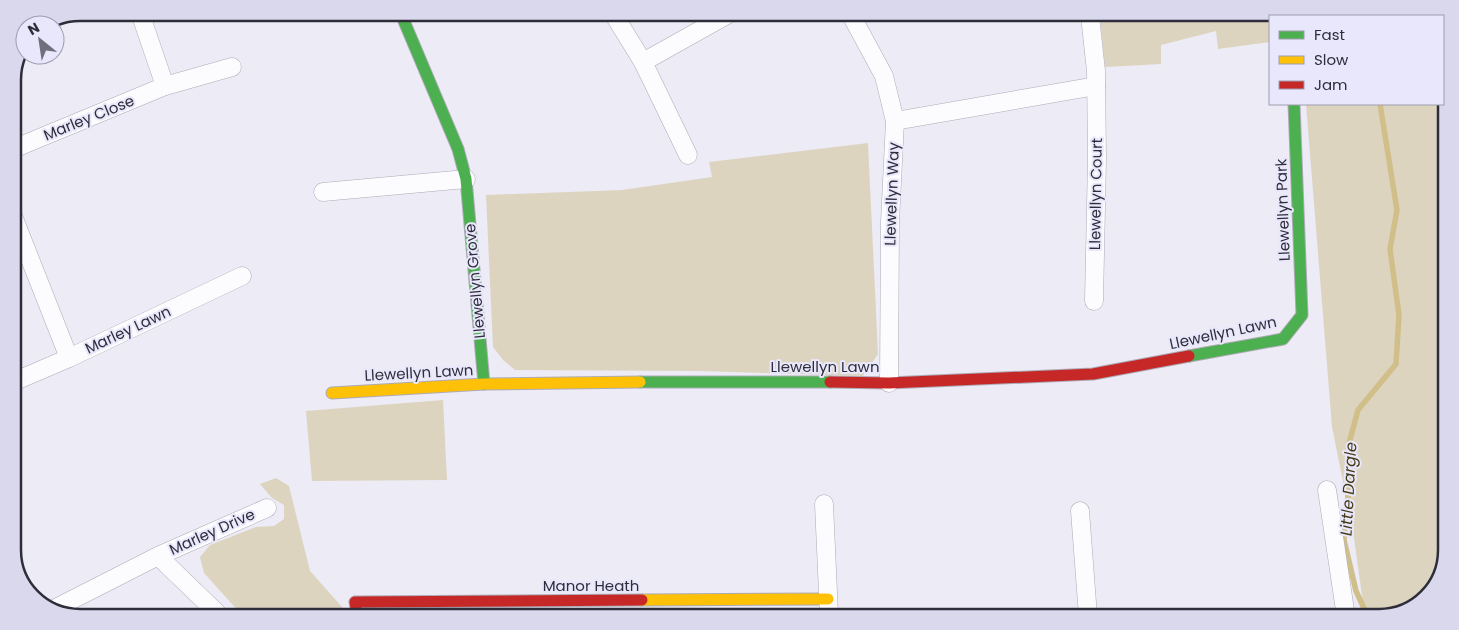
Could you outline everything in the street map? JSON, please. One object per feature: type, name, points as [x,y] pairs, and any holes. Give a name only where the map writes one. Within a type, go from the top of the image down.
[{"type":"street","points":[[143,21],[166,86]]},
{"type":"street","name":"Llewellyn Grove","points":[[403,21],[458,149],[466,178],[484,384]]},
{"type":"street","points":[[618,21],[643,62],[688,154]]},
{"type":"street","points":[[643,62],[716,21]]},
{"type":"street","name":"Llewellyn Way","points":[[853,21],[884,76],[895,121],[890,222],[889,383]]},
{"type":"street","name":"Llewellyn Court","points":[[1090,21],[1096,86],[1098,159],[1094,301]]},
{"type":"street","name":"Marley Close","points":[[21,147],[166,86],[232,67]]},
{"type":"street","points":[[895,121],[1096,86]]},
{"type":"street","name":"Llewellyn Park","points":[[1294,105],[1302,315]]},
{"type":"street","points":[[323,192],[466,178]]},
{"type":"street","points":[[21,236],[69,358]]},
{"type":"street","name":"Marley Lawn","points":[[21,379],[69,358],[242,276]]},
{"type":"street","name":"Llewellyn Lawn","points":[[332,393],[484,384],[692,381],[889,383],[1093,374],[1283,339],[1302,315]]},
{"type":"street","points":[[1327,490],[1345,609]]},
{"type":"street","points":[[824,504],[828,607]]},
{"type":"street","name":"Marley Drive","points":[[61,605],[158,556],[267,508]]},
{"type":"street","points":[[1080,511],[1087,609]]},
{"type":"street","name":"Marley Drive","points":[[158,556],[213,609]]},
{"type":"street","name":"Manor Heath","points":[[356,608],[828,607]]},
{"type":"shaded area","points":[[1100,21],[1269,21],[1269,42],[1218,49],[1216,31],[1161,45],[1161,64],[1105,67]]},
{"type":"shaded area","points":[[1306,105],[1438,105],[1438,550],[1437,561],[1426,586],[1412,599],[1398,606],[1364,609],[1353,531],[1332,427]]},
{"type":"shaded area","points":[[868,143],[878,354],[863,376],[700,371],[515,370],[503,360],[493,347],[486,195],[622,190],[712,177],[709,162]]},
{"type":"shaded area","points":[[443,400],[447,480],[312,481],[306,411]]},
{"type":"shaded area","points":[[276,478],[289,486],[310,571],[343,609],[236,609],[204,573],[200,557],[210,545],[256,527],[274,526],[284,519],[284,505],[272,498],[260,484]]},
{"type":"waterway","name":"Little Dargle","points":[[1364,609],[1356,591],[1344,540],[1350,473],[1348,447],[1358,410],[1396,364],[1399,315],[1390,249],[1397,210],[1380,105]]},
{"type":"traffic: fast","points":[[404,21],[458,149],[466,179],[484,384]]},
{"type":"traffic: fast","points":[[1189,356],[1283,339],[1302,315],[1294,105]]},
{"type":"traffic: fast","points":[[640,382],[830,382]]},
{"type":"traffic: slow","points":[[332,393],[484,384],[640,382]]},
{"type":"traffic: slow","points":[[642,600],[828,599]]},
{"type":"traffic: jam","points":[[830,382],[889,383],[1093,374],[1189,356]]},
{"type":"traffic: jam","points":[[356,609],[355,602],[642,600]]}]
